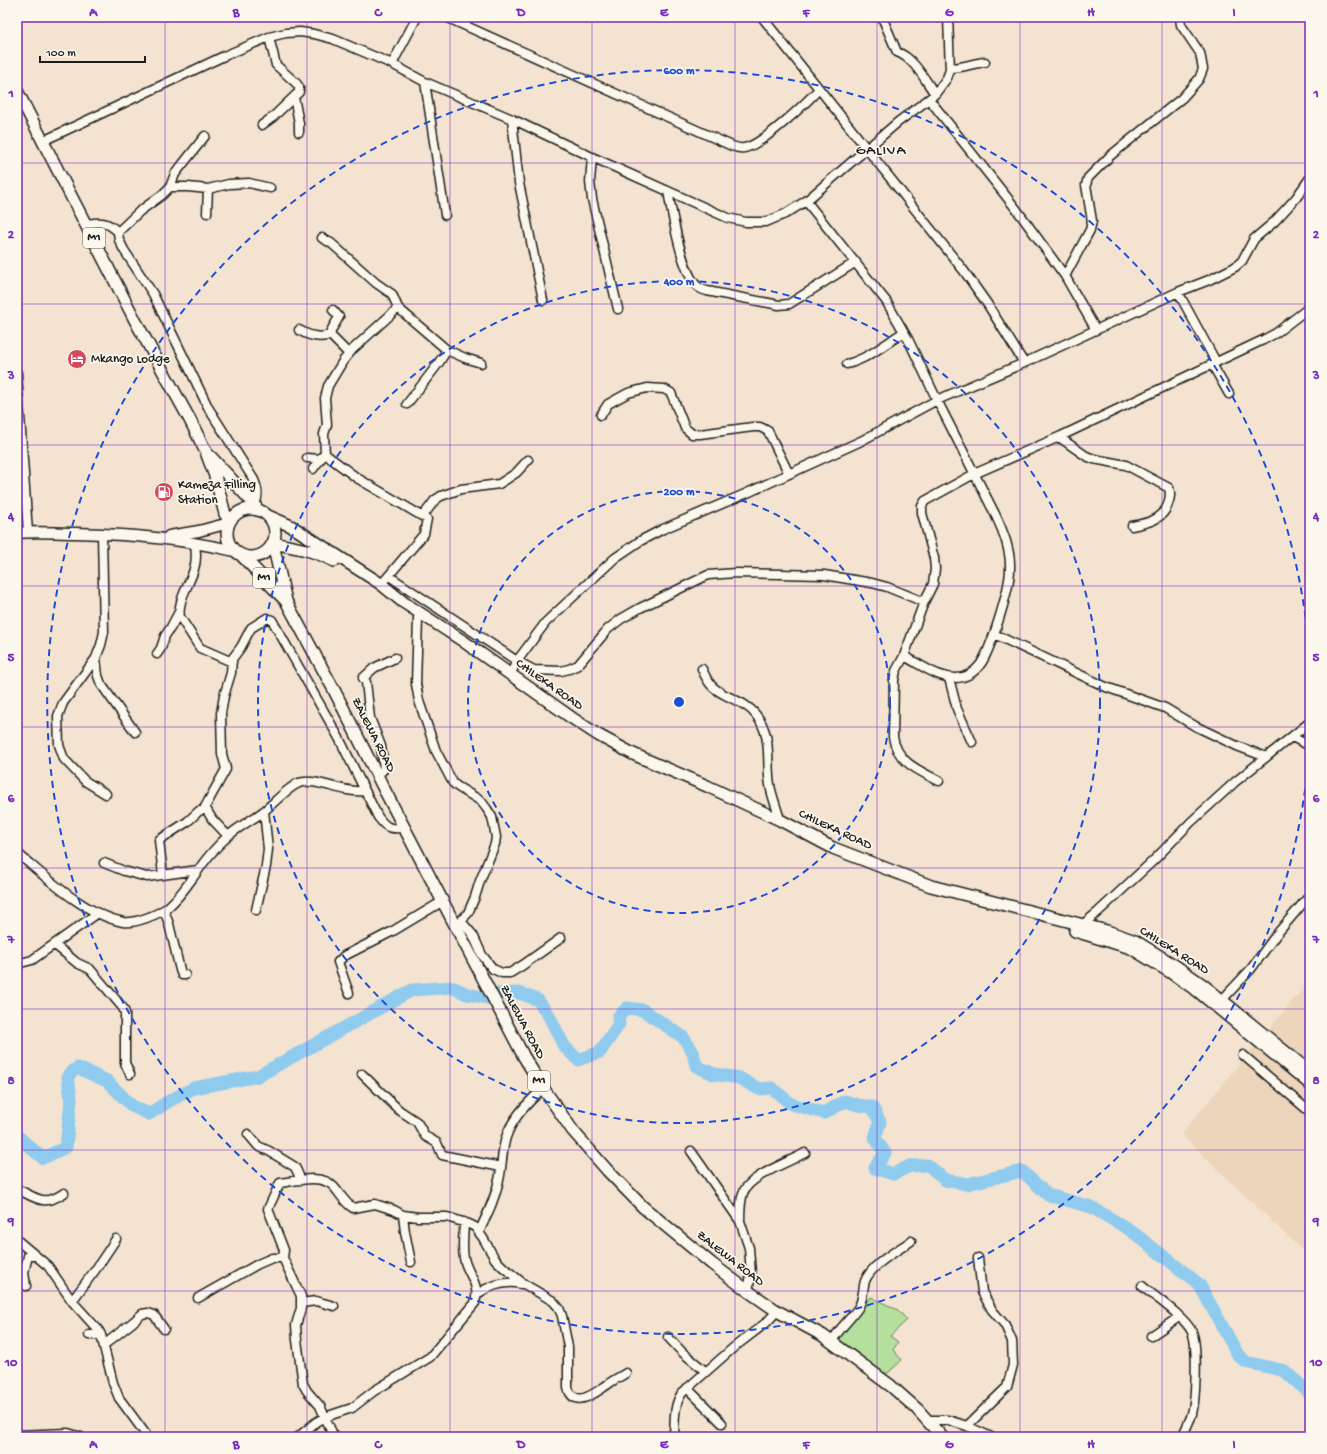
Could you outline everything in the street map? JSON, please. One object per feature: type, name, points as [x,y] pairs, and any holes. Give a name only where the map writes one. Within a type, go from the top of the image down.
[{"type":"highway","name":"M1","points":[[17,91],[133,316],[206,452],[215,476],[225,514],[230,522],[227,530],[227,538],[230,545],[238,553],[251,558],[261,555],[273,544],[275,532],[271,520],[268,516],[256,508],[206,452]]},
{"type":"highway","points":[[230,522],[233,517],[242,511],[256,508]]},
{"type":"highway","name":"CHILEKA ROAD","points":[[268,516],[291,526],[364,573],[385,580],[404,602],[463,641],[572,718],[598,735],[622,748],[780,820],[833,848],[931,886],[1107,931],[1135,941],[1177,967],[1310,1084]]},
{"type":"highway","points":[[273,544],[303,548],[321,554],[377,588],[566,723],[632,760],[743,810],[830,853],[923,888],[1131,948],[1219,1004]]},
{"type":"highway","name":"ZALEWA ROAD","points":[[273,544],[286,601],[334,690],[404,828],[443,901],[458,923],[524,1056],[543,1088],[573,1131],[607,1170],[643,1207],[712,1264],[748,1291],[777,1311],[832,1342],[891,1386],[927,1420],[942,1437]]},
{"type":"highway","name":"ZALEWA ROAD","points":[[238,553],[286,601]]},
{"type":"highway","name":"CHILEKA ROAD","points":[[1219,1004],[1310,1072]]},
{"type":"main road","points":[[159,538],[199,531],[230,522]]},
{"type":"main road","points":[[17,532],[102,534],[159,538],[195,543],[238,553]]},
{"type":"street","points":[[392,64],[417,17]]},
{"type":"street","points":[[446,17],[732,146],[743,148],[755,144],[795,113],[819,89]]},
{"type":"street","points":[[762,17],[964,271],[988,305],[1024,363]]},
{"type":"street","points":[[882,17],[897,52],[904,55],[910,61],[932,97],[1065,276],[1096,330]]},
{"type":"street","points":[[43,141],[217,59],[269,37],[286,33],[300,32],[333,39],[392,64],[425,82],[512,119],[592,157],[728,218],[746,222],[766,222],[786,214],[806,201],[898,122],[932,97],[947,78],[950,68],[948,17]]},
{"type":"street","points":[[1065,276],[1090,230],[1092,221],[1086,185],[1088,178],[1110,156],[1182,98],[1195,84],[1203,70],[1200,53],[1181,25],[1180,17]]},
{"type":"street","points":[[262,125],[273,117],[299,92],[299,87],[276,65],[269,37]]},
{"type":"street","points":[[950,68],[964,67],[986,62]]},
{"type":"street","points":[[425,82],[445,215]]},
{"type":"street","points":[[294,97],[299,123],[299,132]]},
{"type":"street","points":[[512,119],[520,183],[543,300]]},
{"type":"street","points":[[118,232],[140,211],[162,195],[170,187],[175,174],[205,136]]},
{"type":"street","points":[[592,157],[590,182],[592,199],[618,309]]},
{"type":"street","points":[[510,675],[517,662],[546,622],[615,558],[640,541],[662,528],[712,509],[861,441],[937,400],[1024,363],[1235,267],[1242,261],[1254,239],[1274,222],[1286,209],[1310,178]]},
{"type":"street","points":[[170,187],[208,189],[217,186],[249,183],[270,188]]},
{"type":"street","points":[[207,214],[208,189]]},
{"type":"street","points":[[668,191],[677,236],[687,266],[695,284],[699,288],[707,291],[779,305],[789,304],[856,262]]},
{"type":"street","points":[[806,201],[886,301],[904,332],[995,514],[1004,533],[1009,553],[1009,584],[994,634],[988,651],[980,665],[972,673],[963,677],[949,678],[904,656]]},
{"type":"street","points":[[86,224],[105,223],[111,225],[118,232],[119,240],[124,250],[153,294],[209,410],[254,480],[258,488],[256,508]]},
{"type":"street","points":[[322,238],[331,243],[371,279],[392,294],[398,308],[447,350],[465,358],[482,363]]},
{"type":"street","points":[[1178,292],[1229,394]]},
{"type":"street","points":[[939,781],[905,761],[898,754],[892,737],[894,680],[924,602],[933,584],[935,569],[934,558],[922,513],[922,506],[925,501],[974,474],[1059,437],[1276,333],[1306,310],[1310,304]]},
{"type":"street","points":[[313,469],[323,455],[324,434],[327,425],[326,392],[334,374],[349,354],[364,338],[398,308]]},
{"type":"street","points":[[330,335],[332,328],[339,317],[333,310]]},
{"type":"street","points":[[300,330],[317,337],[330,335]]},
{"type":"street","points":[[847,364],[858,361],[871,354],[904,332]]},
{"type":"street","points":[[330,335],[349,354]]},
{"type":"street","points":[[407,404],[447,350]]},
{"type":"street","points":[[17,373],[28,532]]},
{"type":"street","points":[[601,415],[608,404],[628,393],[648,388],[664,389],[671,393],[685,428],[692,434],[753,427],[764,429],[768,432],[789,474]]},
{"type":"street","points":[[1059,437],[1086,456],[1126,465],[1169,488],[1170,497],[1164,513],[1146,524],[1132,526]]},
{"type":"street","points":[[307,458],[319,459],[323,455]]},
{"type":"street","points":[[323,455],[357,478],[427,519],[424,534],[385,580],[517,662],[534,670],[561,671],[578,665],[608,629],[621,619],[640,608],[708,575],[736,573],[824,575],[887,587],[924,602]]},
{"type":"street","points":[[423,516],[435,500],[441,496],[461,489],[499,484],[516,473],[528,460]]},
{"type":"street","points":[[102,534],[104,632],[101,645],[96,658],[63,703],[58,716],[59,745],[64,759],[85,781],[106,794]]},
{"type":"street","points":[[157,654],[161,648],[165,636],[172,627],[179,612],[195,566],[195,543]]},
{"type":"street","points":[[179,612],[182,620],[200,648],[232,662]]},
{"type":"street","points":[[228,836],[205,809],[206,804],[226,770],[222,754],[222,713],[224,696],[231,673],[234,656],[241,647],[251,628],[265,619],[270,618],[339,738],[378,817],[390,829],[404,828]]},
{"type":"street","points":[[418,618],[416,684],[419,701],[436,751],[453,783],[481,801],[487,809],[492,817],[496,832],[495,844],[480,881],[476,898],[468,913],[458,923],[473,935],[482,955],[493,969],[502,974],[510,973],[524,965],[561,938]]},
{"type":"street","points":[[994,634],[1106,687],[1165,708],[1195,726],[1237,746],[1266,756]]},
{"type":"street","points":[[96,658],[98,676],[101,684],[135,732]]},
{"type":"street","points":[[377,776],[384,769],[383,757],[381,746],[370,718],[366,682],[363,678],[374,668],[395,658]]},
{"type":"street","points":[[702,669],[711,685],[750,708],[760,720],[765,730],[768,743],[768,775],[770,787],[780,820]]},
{"type":"street","points":[[949,678],[957,709],[972,742]]},
{"type":"street","points":[[1082,925],[1155,859],[1212,802],[1266,756],[1310,722]]},
{"type":"street","points":[[1292,737],[1310,746]]},
{"type":"street","points":[[17,853],[57,885],[98,913],[124,922],[135,921],[158,914],[164,910],[176,899],[198,870],[228,836],[264,811],[300,783],[308,781],[352,792],[365,791]]},
{"type":"street","points":[[163,875],[159,840],[187,822],[199,811],[205,809]]},
{"type":"street","points":[[256,910],[266,866],[268,849],[264,811]]},
{"type":"street","points":[[104,863],[124,871],[147,877],[198,870]]},
{"type":"street","points":[[1219,1004],[1251,969],[1276,935],[1310,895]]},
{"type":"street","points":[[349,993],[338,962],[344,956],[443,901]]},
{"type":"street","points":[[164,910],[170,924],[180,970],[182,975],[185,975]]},
{"type":"street","points":[[17,964],[32,960],[98,913]]},
{"type":"street","points":[[55,944],[78,963],[90,969],[123,1008],[125,1013],[125,1063],[130,1074]]},
{"type":"street","points":[[1243,1055],[1310,1112]]},
{"type":"street","points":[[362,1074],[399,1110],[417,1122],[425,1136],[437,1143],[442,1155],[501,1167]]},
{"type":"street","points":[[479,1232],[492,1203],[500,1179],[503,1148],[510,1127],[532,1099],[543,1088]]},
{"type":"street","points":[[248,1134],[258,1146],[295,1167],[301,1180]]},
{"type":"street","points":[[691,1151],[740,1221],[749,1248],[751,1274],[748,1291]]},
{"type":"street","points":[[740,1221],[741,1202],[743,1192],[747,1185],[756,1178],[805,1153]]},
{"type":"street","points":[[334,1437],[320,1406],[303,1384],[296,1325],[301,1308],[300,1296],[283,1258],[284,1250],[268,1209],[280,1184],[301,1180],[326,1182],[334,1187],[346,1204],[353,1208],[375,1204],[394,1210],[403,1215],[418,1217],[446,1217],[464,1222],[475,1228],[495,1259],[502,1267],[524,1284],[553,1301],[559,1308],[568,1346],[568,1388],[570,1394],[574,1398],[591,1396],[626,1373]]},
{"type":"street","points":[[17,1189],[42,1201],[54,1199],[64,1193]]},
{"type":"street","points":[[403,1215],[411,1262]]},
{"type":"street","points":[[298,1437],[315,1423],[352,1408],[374,1391],[430,1357],[475,1303],[477,1294],[476,1286],[465,1262],[464,1222]]},
{"type":"street","points":[[72,1301],[116,1239]]},
{"type":"street","points":[[17,1240],[48,1266],[72,1301],[101,1335],[113,1383],[119,1398],[147,1437]]},
{"type":"street","points":[[832,1342],[836,1334],[862,1301],[865,1283],[870,1272],[911,1241]]},
{"type":"street","points":[[26,1286],[24,1272],[28,1256],[36,1256]]},
{"type":"street","points":[[198,1298],[258,1264],[272,1258],[283,1258]]},
{"type":"street","points":[[967,1426],[1007,1387],[1013,1365],[1012,1341],[1005,1325],[992,1310],[982,1292],[978,1258]]},
{"type":"street","points":[[477,1294],[494,1285],[512,1281],[524,1284]]},
{"type":"street","points":[[1142,1286],[1179,1317],[1192,1332],[1196,1347],[1194,1393],[1191,1416],[1182,1437]]},
{"type":"street","points":[[301,1303],[316,1301],[334,1306]]},
{"type":"street","points":[[674,1437],[677,1399],[705,1371],[767,1322],[777,1311]]},
{"type":"street","points":[[104,1345],[142,1314],[148,1313],[154,1315],[164,1329]]},
{"type":"street","points":[[1151,1336],[1179,1317]]},
{"type":"street","points":[[89,1335],[101,1335]]},
{"type":"street","points":[[668,1338],[705,1371]]},
{"type":"street","points":[[687,1388],[722,1423]]},
{"type":"street","points":[[927,1420],[948,1420],[967,1426],[992,1437]]},
{"type":"street","points":[[21,1436],[68,1433],[81,1437]]},
{"type":"shaded area","points":[[1310,980],[1310,1258],[1181,1134]]},
{"type":"green space","points":[[871,1297],[898,1310],[907,1320],[890,1336],[898,1342],[893,1350],[902,1360],[888,1373],[881,1372],[841,1341],[839,1336]]},
{"type":"waterway","points":[[17,1136],[43,1158],[66,1147],[71,1100],[68,1076],[78,1068],[107,1081],[132,1106],[149,1114],[169,1101],[194,1088],[258,1076],[412,990],[452,987],[467,994],[487,998]]},
{"type":"waterway","points":[[498,994],[519,993],[538,1000],[549,1016],[564,1046],[578,1060],[600,1052],[619,1024],[618,1017],[627,1008],[643,1010],[683,1037],[693,1052],[696,1066],[714,1074],[739,1078],[759,1089],[772,1088],[791,1104],[824,1113],[845,1101],[872,1107],[880,1122],[875,1138],[885,1153],[875,1168],[893,1174],[910,1166],[928,1165],[945,1180],[967,1184],[1022,1171],[1048,1195],[1091,1207],[1130,1230],[1199,1284],[1238,1355],[1246,1362],[1285,1371],[1310,1394]]},
{"type":"place","name":"Mkango Lodge","points":[[77,359]]},
{"type":"place","name":"Kameza Filling Station","points":[[164,492]]},
{"type":"district","name":"GALIVA","points":[[881,151]]}]
